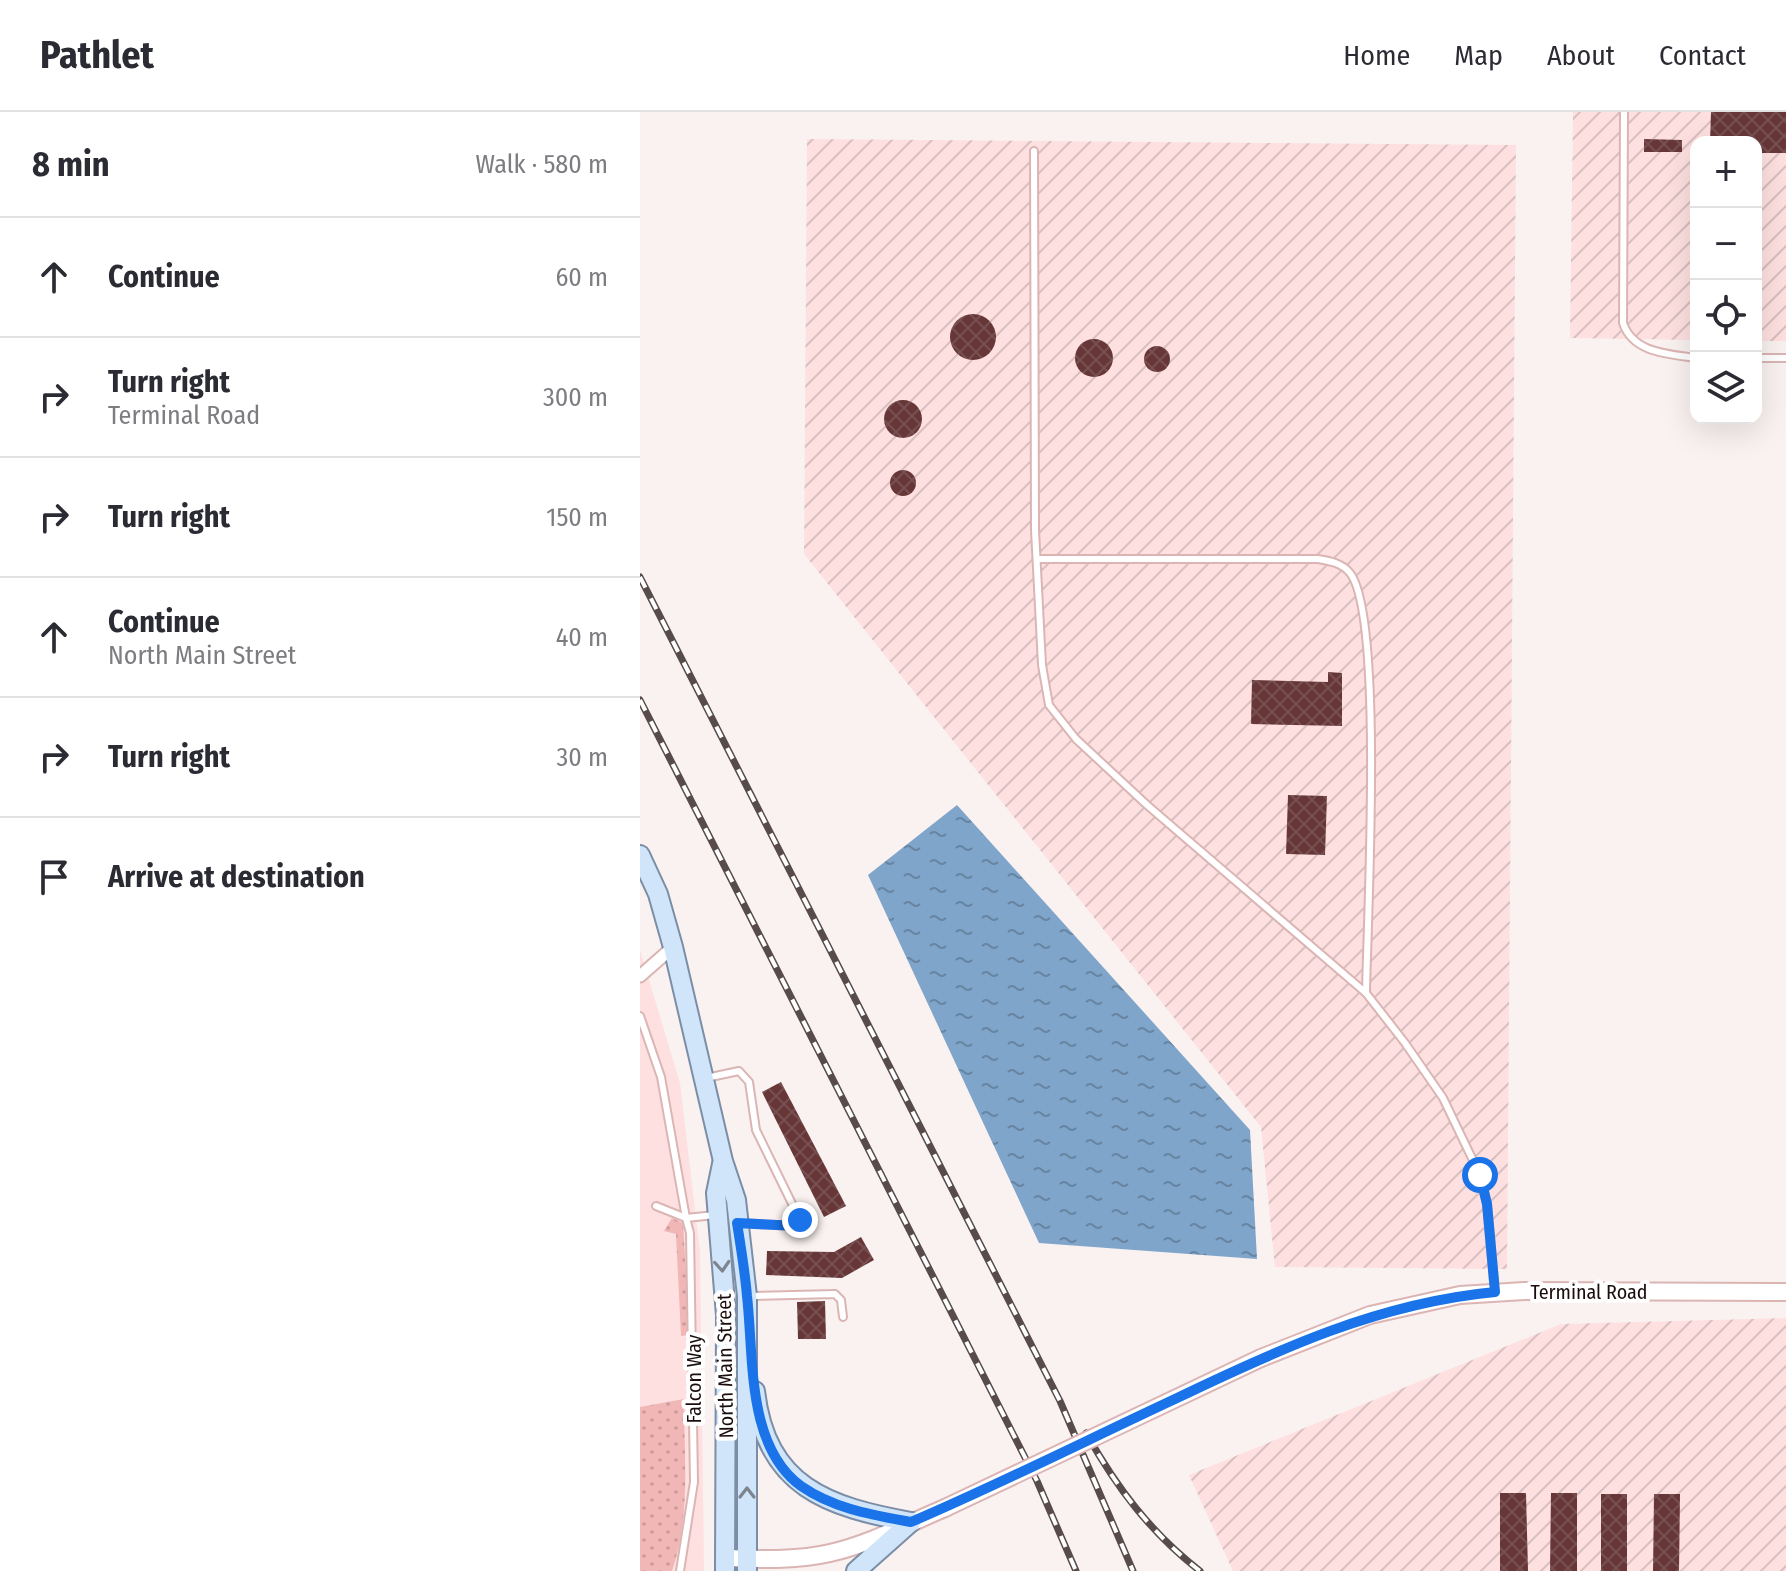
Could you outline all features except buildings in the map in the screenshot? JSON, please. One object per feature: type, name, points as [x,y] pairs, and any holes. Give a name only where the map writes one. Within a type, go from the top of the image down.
[{"type":"main road","name":"North Main Street","points":[[640,855],[658,894],[673,947],[723,1161],[736,1200],[747,1296],[747,1565]]},
{"type":"main road","name":"North Main Street","points":[[723,1161],[716,1193],[726,1315],[725,1564]]},
{"type":"main road","name":"Terminal Road","points":[[725,1564],[747,1565],[829,1554],[945,1508],[1261,1358],[1370,1315],[1460,1295],[1495,1292],[1786,1292]]},
{"type":"main road","points":[[747,1296],[756,1401],[768,1438],[787,1472],[799,1485],[838,1505],[911,1522]]},
{"type":"main road","points":[[856,1571],[911,1522]]},
{"type":"street","points":[[640,976],[673,947]]},
{"type":"lane","points":[[1624,112],[1623,323],[1627,336],[1637,344],[1690,357]]},
{"type":"lane","points":[[1034,151],[1037,559],[1042,665],[1049,705],[1059,721],[1147,805],[1366,993],[1443,1098],[1470,1151],[1487,1204],[1495,1292]]},
{"type":"lane","points":[[1762,358],[1786,358]]},
{"type":"lane","points":[[1037,559],[1318,559],[1336,562],[1350,572],[1356,585],[1370,664],[1366,993]]},
{"type":"lane","name":"Falcon Way","points":[[640,1016],[661,1077],[686,1218],[693,1299],[694,1482],[680,1571]]},
{"type":"lane","points":[[656,1206],[686,1218],[718,1214],[737,1223],[796,1226],[800,1220],[756,1130],[749,1082],[739,1071],[706,1078]]},
{"type":"lane","points":[[747,1296],[835,1294],[841,1300],[843,1317]]},
{"type":"shaded area","points":[[1573,112],[1786,112],[1786,341],[1762,341],[1762,136],[1690,136],[1690,340],[1570,338]]},
{"type":"shaded area","points":[[807,139],[1516,145],[1507,1269],[1275,1267],[1261,1127],[804,554]]},
{"type":"shaded area","points":[[640,950],[680,1083],[700,1252],[704,1571],[640,1571]]},
{"type":"shaded area","points":[[672,1218],[683,1223],[690,1335],[681,1336],[676,1234],[664,1231]]},
{"type":"shaded area","points":[[1786,1318],[1786,1571],[1233,1571],[1189,1475],[1561,1324]]},
{"type":"shaded area","points":[[684,1399],[685,1486],[678,1550],[672,1571],[640,1571],[640,1407]]},
{"type":"water","points":[[957,805],[1250,1130],[1257,1259],[1039,1243],[868,875]]},
{"type":"railway","points":[[640,577],[1060,1401],[1133,1571]]},
{"type":"railway","points":[[640,700],[1037,1481],[1076,1571]]},
{"type":"railway","points":[[1086,1433],[1110,1472],[1150,1525],[1200,1571]]},
{"type":"route","points":[[800,1220],[796,1226],[737,1223],[756,1401],[768,1438],[787,1472],[799,1485],[816,1495],[862,1513],[911,1522],[1301,1340],[1370,1315],[1460,1295],[1495,1292],[1487,1204],[1480,1175]]}]
